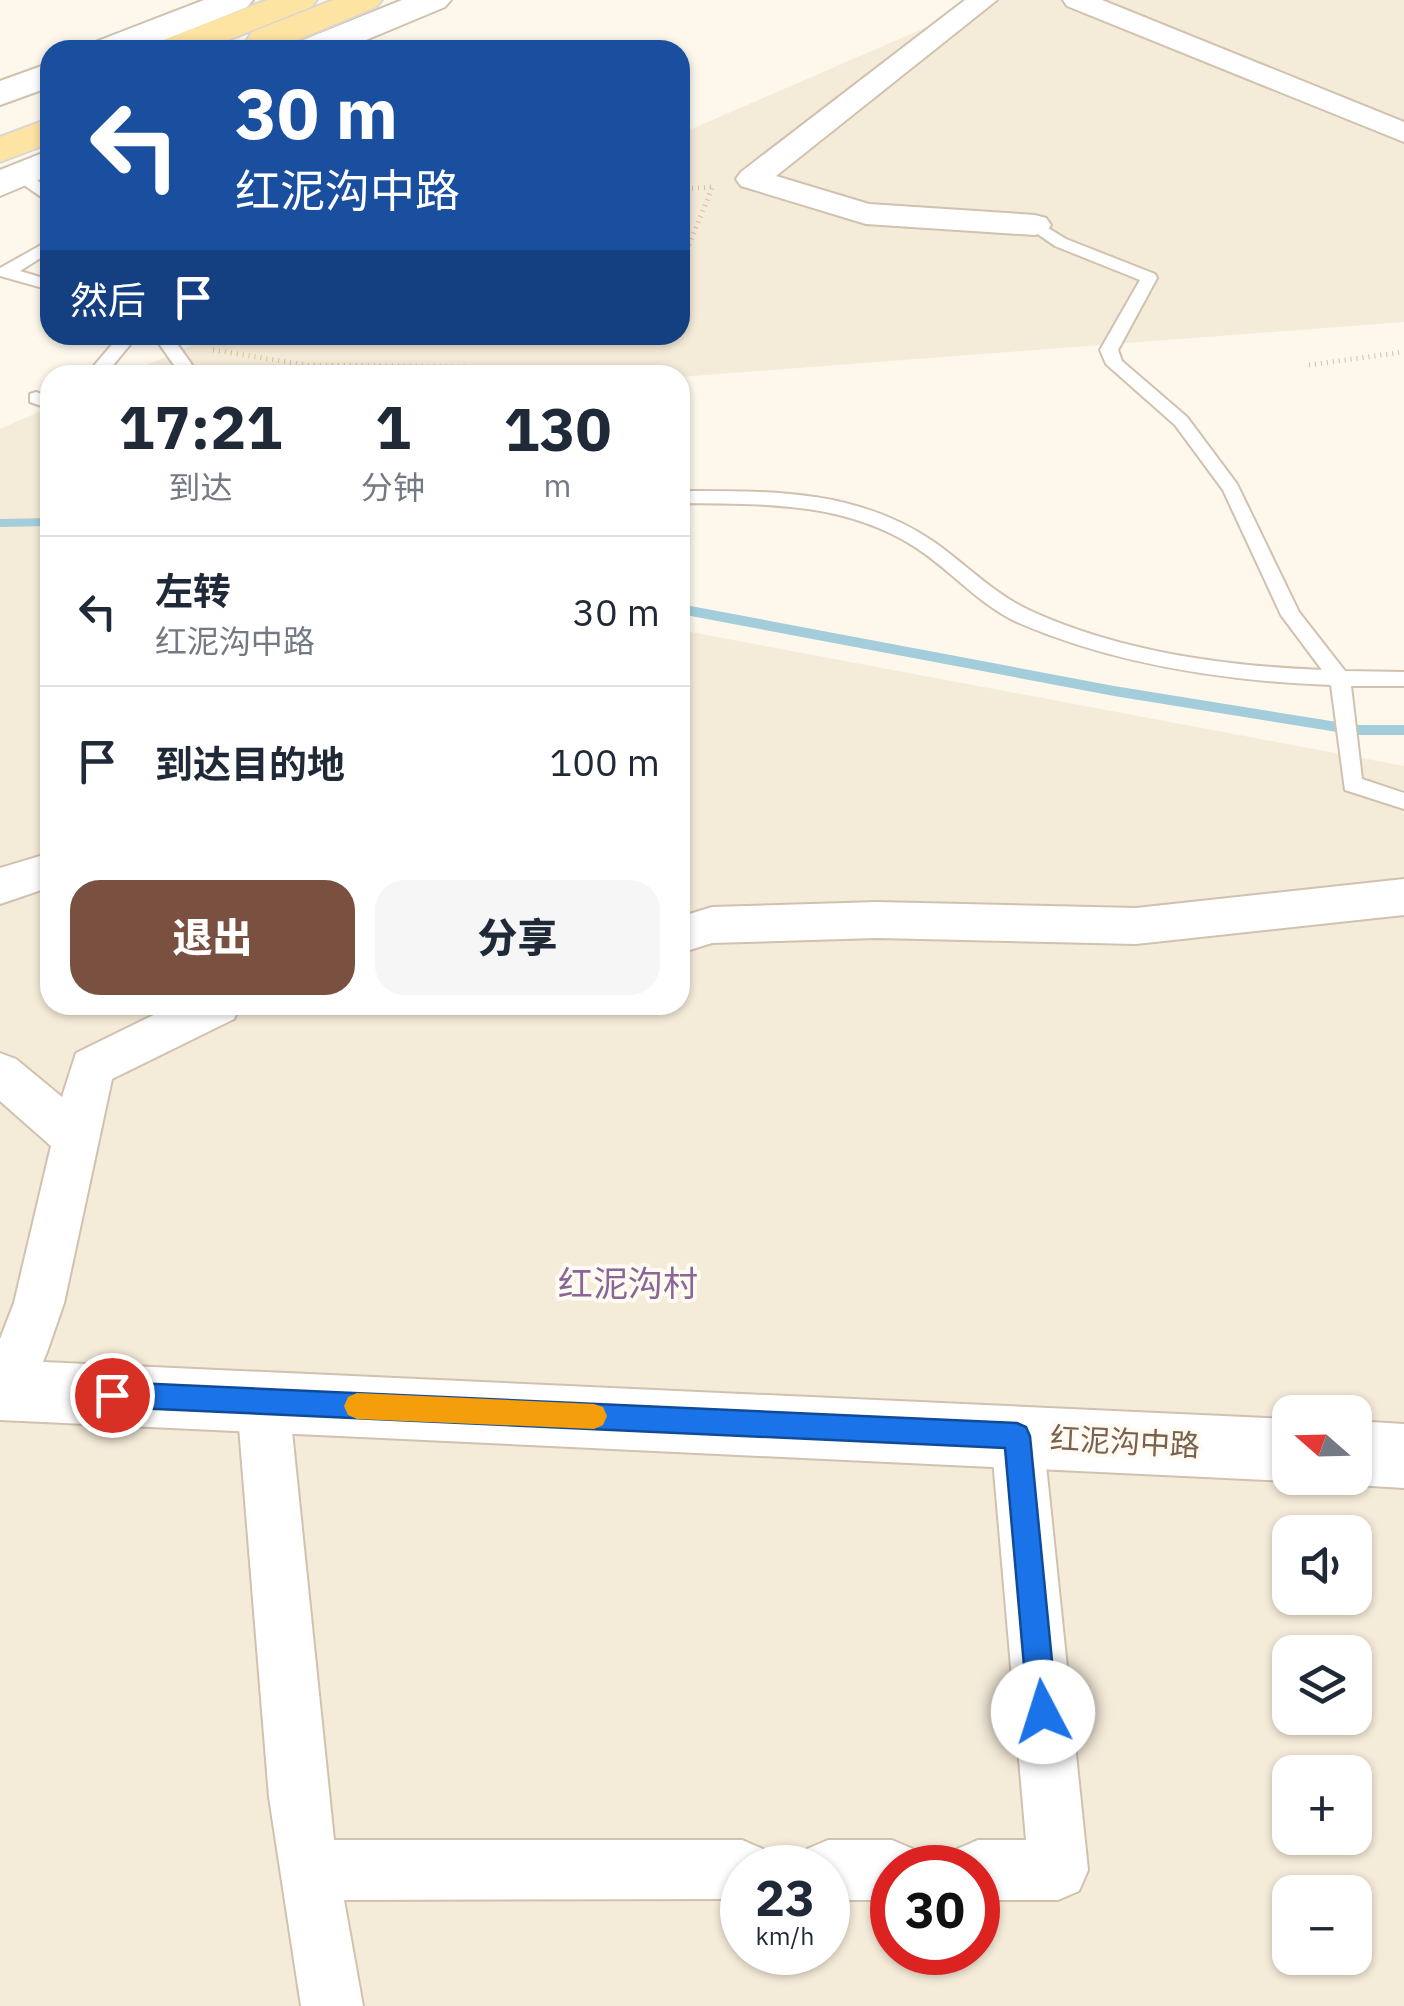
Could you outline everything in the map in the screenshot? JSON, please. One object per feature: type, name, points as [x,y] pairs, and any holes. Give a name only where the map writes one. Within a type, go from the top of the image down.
[{"type":"main road","points":[[197,40],[299,0]]},
{"type":"main road","points":[[264,40],[364,0]]},
{"type":"main road","points":[[0,121],[40,104]]},
{"type":"main road","points":[[24,174],[40,146]]},
{"type":"street","points":[[133,40],[235,0]]},
{"type":"street","points":[[335,40],[433,0]]},
{"type":"street","points":[[752,180],[983,0]]},
{"type":"street","points":[[1077,0],[1404,133]]},
{"type":"street","points":[[0,94],[40,78]]},
{"type":"street","points":[[752,180],[866,214],[1035,225]]},
{"type":"street","points":[[0,886],[40,873]]},
{"type":"street","points":[[690,931],[712,925],[877,920],[1136,926],[1404,897]]},
{"type":"street","points":[[0,1372],[22,1352],[39,1303],[92,1067],[198,1015]]},
{"type":"street","points":[[0,1073],[77,1139]]},
{"type":"street","name":"红泥沟中路","points":[[0,1390],[1272,1449]]},
{"type":"street","points":[[263,1402],[298,1798],[332,2006]]},
{"type":"street","points":[[1000,1870],[1058,1870],[1017,1436]]},
{"type":"street","points":[[1372,1455],[1404,1456]]},
{"type":"street","points":[[310,1870],[720,1870]]},
{"type":"lane","points":[[1035,225],[1052,241],[1125,263],[1149,278],[1109,350],[1115,364],[1181,420],[1232,488],[1291,615],[1340,679],[1352,784],[1404,801]]},
{"type":"lane","points":[[40,251],[6,272],[40,282]]},
{"type":"lane","points":[[104,365],[120,345]]},
{"type":"lane","points":[[690,497],[809,498],[871,514],[921,542],[1020,616],[1084,640],[1172,660],[1297,678],[1404,679]]},
{"type":"path","points":[[690,188],[752,180]]},
{"type":"path","points":[[690,242],[712,187]]},
{"type":"path","points":[[196,345],[244,358],[320,365]]},
{"type":"path","points":[[1309,365],[1404,352]]},
{"type":"shaded area","points":[[989,0],[1404,0],[1404,322],[690,376],[690,365],[147,365],[193,345],[690,345],[690,130]]},
{"type":"shaded area","points":[[40,411],[40,1015],[690,1015],[690,632],[1404,766],[1404,2006],[0,2006],[0,429]]},
{"type":"waterway","points":[[0,523],[40,522]]},
{"type":"waterway","points":[[690,611],[1114,691],[1356,730],[1404,730]]},
{"type":"slow traffic","points":[[357,1406],[594,1416]]},
{"type":"district","name":"红泥沟村","points":[[628,1283]]},
{"type":"route","points":[[112,1395],[1017,1436],[1043,1712]]}]
